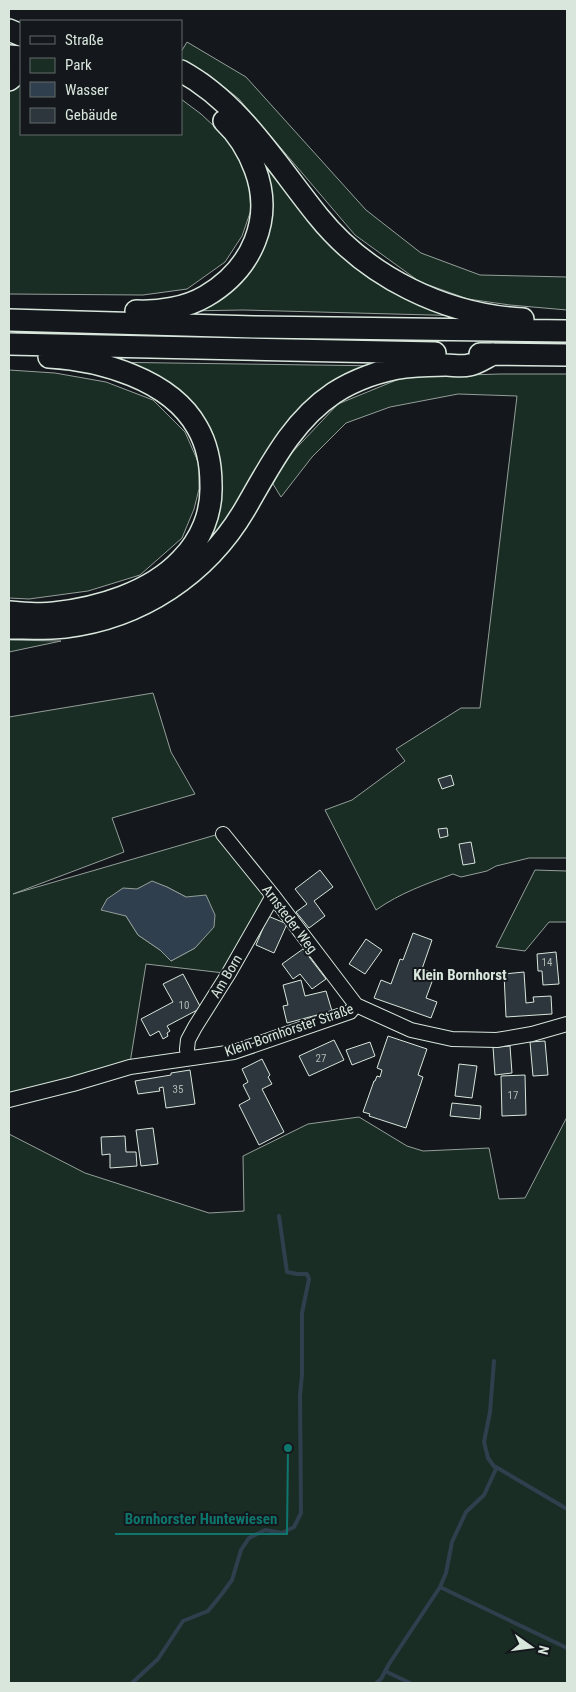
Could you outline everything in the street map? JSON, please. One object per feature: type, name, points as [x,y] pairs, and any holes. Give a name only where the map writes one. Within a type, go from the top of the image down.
[{"type":"highway","points":[[9,80],[20,71]]},
{"type":"highway","points":[[182,72],[211,90],[238,115],[319,218],[347,247],[374,269],[407,288],[438,301],[476,312],[515,319],[548,320],[567,327]]},
{"type":"highway","points":[[26,320],[64,310],[140,312],[161,310],[187,304],[206,296],[227,282],[242,264],[256,242],[262,222],[263,201],[259,178],[249,152],[236,133],[208,106],[182,88]]},
{"type":"highway","points":[[26,320],[254,327],[567,331]]},
{"type":"highway","points":[[16,349],[567,355]]},
{"type":"highway","points":[[9,612],[53,613],[76,610],[114,600],[140,589],[164,575],[181,561],[191,548],[200,535],[207,519],[211,496],[211,474],[207,452],[198,427],[182,406],[136,376],[98,364],[16,349]]},
{"type":"highway","points":[[9,628],[52,628],[81,624],[115,616],[168,591],[196,569],[225,538],[245,509],[287,438],[307,415],[334,393],[354,383],[386,372],[432,365],[470,366],[492,354]]},
{"type":"street","name":"Arnsteder Weg","points":[[223,834],[274,897],[356,1006]]},
{"type":"street","name":"Am Born","points":[[188,1058],[188,1040],[274,897]]},
{"type":"street","name":"Klein-Bornhorster Straße","points":[[9,1100],[130,1067],[234,1052],[350,1012],[356,1006],[412,1030],[452,1039],[497,1040],[532,1034],[567,1024]]},
{"type":"green space","points":[[187,42],[246,77],[366,210],[421,253],[480,275],[567,277],[567,310],[468,299],[420,282],[355,235],[239,99],[208,74],[182,61],[182,50]]},
{"type":"green space","points":[[20,81],[20,135],[182,135],[182,100],[201,114],[230,141],[248,171],[251,210],[242,236],[225,262],[187,289],[143,295],[9,294],[9,93]]},
{"type":"green space","points":[[254,145],[319,227],[469,316],[243,310],[185,311],[269,227],[271,188]]},
{"type":"green space","points":[[99,362],[385,366],[357,375],[191,564],[217,513],[204,425]]},
{"type":"green space","points":[[9,370],[55,373],[106,382],[153,400],[185,432],[199,464],[199,489],[194,509],[182,538],[140,575],[88,591],[29,599],[9,598]]},
{"type":"green space","points":[[567,374],[567,858],[529,858],[461,877],[453,874],[423,885],[376,910],[325,810],[352,800],[405,761],[396,749],[461,708],[480,708],[517,396],[458,394],[390,407],[346,423],[312,457],[281,497],[273,484],[284,461],[338,404],[404,377]]},
{"type":"green space","points":[[9,640],[61,641],[9,652]]},
{"type":"green space","points":[[153,693],[171,752],[195,794],[112,818],[124,852],[13,894],[219,834],[268,898],[224,973],[146,964],[130,1063],[9,1093],[9,717]],"holes":[[[152,882],[186,897],[213,927],[195,948],[171,961],[160,950],[138,935],[126,916],[137,889]]]},
{"type":"green space","points":[[535,870],[567,871],[567,922],[549,922],[525,951],[496,947]]},
{"type":"green space","points":[[359,1117],[407,1146],[423,1151],[489,1148],[499,1199],[525,1198],[567,1117],[567,1683],[9,1683],[9,1134],[85,1173],[209,1213],[244,1211],[243,1156],[308,1124]]},
{"type":"water","points":[[152,881],[186,897],[206,895],[215,915],[214,927],[195,948],[171,961],[160,950],[138,935],[126,916],[101,910],[107,899],[123,888],[137,889]]},
{"type":"building","points":[[451,775],[454,785],[442,789],[438,779]]},
{"type":"building","points":[[447,828],[448,836],[440,838],[438,829]]},
{"type":"building","points":[[471,842],[475,863],[463,865],[459,844]]},
{"type":"building","points":[[320,870],[333,887],[314,901],[325,916],[309,928],[296,912],[307,904],[295,889]]},
{"type":"building","points":[[268,916],[287,924],[274,953],[256,945]]},
{"type":"building","points":[[413,933],[432,940],[422,969],[431,972],[428,978],[433,979],[426,998],[437,1002],[431,1018],[374,998],[381,980],[391,984],[400,959],[403,960]]},
{"type":"building","points":[[366,939],[382,950],[365,974],[349,964]]},
{"type":"building","points":[[303,949],[326,979],[312,989],[300,974],[293,979],[282,964]]},
{"type":"building","points":[[556,952],[559,984],[543,985],[542,971],[538,971],[537,954]]},
{"type":"building","points":[[524,972],[526,1003],[534,1002],[533,997],[551,996],[552,1014],[506,1017],[504,974]]},
{"type":"building","points":[[183,974],[201,1008],[167,1026],[170,1031],[167,1033],[168,1036],[163,1039],[159,1031],[150,1036],[141,1019],[173,1002],[163,984]]},
{"type":"building","points":[[301,980],[305,996],[326,991],[332,1011],[287,1023],[283,1006],[288,1005],[283,985]]},
{"type":"building","points":[[388,1036],[427,1049],[418,1075],[423,1077],[406,1128],[369,1116],[370,1114],[363,1112],[374,1081],[377,1076],[380,1077],[382,1070],[377,1068]]},
{"type":"building","points":[[334,1040],[344,1060],[309,1076],[299,1056]]},
{"type":"building","points":[[545,1041],[548,1075],[533,1076],[530,1042]]},
{"type":"building","points":[[370,1042],[375,1056],[352,1065],[346,1050]]},
{"type":"building","points":[[510,1046],[512,1073],[495,1075],[493,1047]]},
{"type":"building","points":[[262,1059],[272,1084],[262,1089],[284,1132],[259,1145],[239,1105],[250,1099],[243,1085],[248,1082],[242,1069]]},
{"type":"building","points":[[459,1064],[477,1066],[472,1098],[455,1096]]},
{"type":"building","points":[[190,1070],[195,1104],[166,1108],[163,1087],[159,1088],[160,1091],[138,1094],[135,1081]]},
{"type":"building","points":[[525,1075],[526,1115],[502,1116],[501,1076]]},
{"type":"building","points":[[452,1103],[481,1106],[480,1119],[450,1116]]},
{"type":"building","points":[[153,1128],[158,1164],[141,1166],[136,1130]]},
{"type":"building","points":[[125,1136],[126,1152],[136,1152],[137,1166],[110,1168],[110,1154],[102,1155],[101,1137]]},
{"type":"waterway","points":[[132,1683],[158,1659],[183,1621],[208,1611],[221,1595],[232,1580],[241,1550],[249,1538],[265,1530],[282,1533],[294,1527],[301,1513],[300,1395],[302,1375],[302,1313],[309,1279],[307,1274],[287,1272],[279,1216]]},
{"type":"waterway","points":[[376,1683],[381,1679],[440,1587],[446,1573],[452,1542],[466,1512],[484,1495],[496,1469],[488,1458],[484,1442],[490,1412],[494,1361]]},
{"type":"waterway","points":[[496,1467],[567,1509]]},
{"type":"waterway","points":[[440,1587],[567,1648]]},
{"type":"waterway","points":[[385,1671],[410,1683]]},
{"type":"place","name":"Bornhorster Huntewiesen","points":[[288,1448]]},
{"type":"district","name":"Klein Bornhorst","points":[[460,975]]}]
